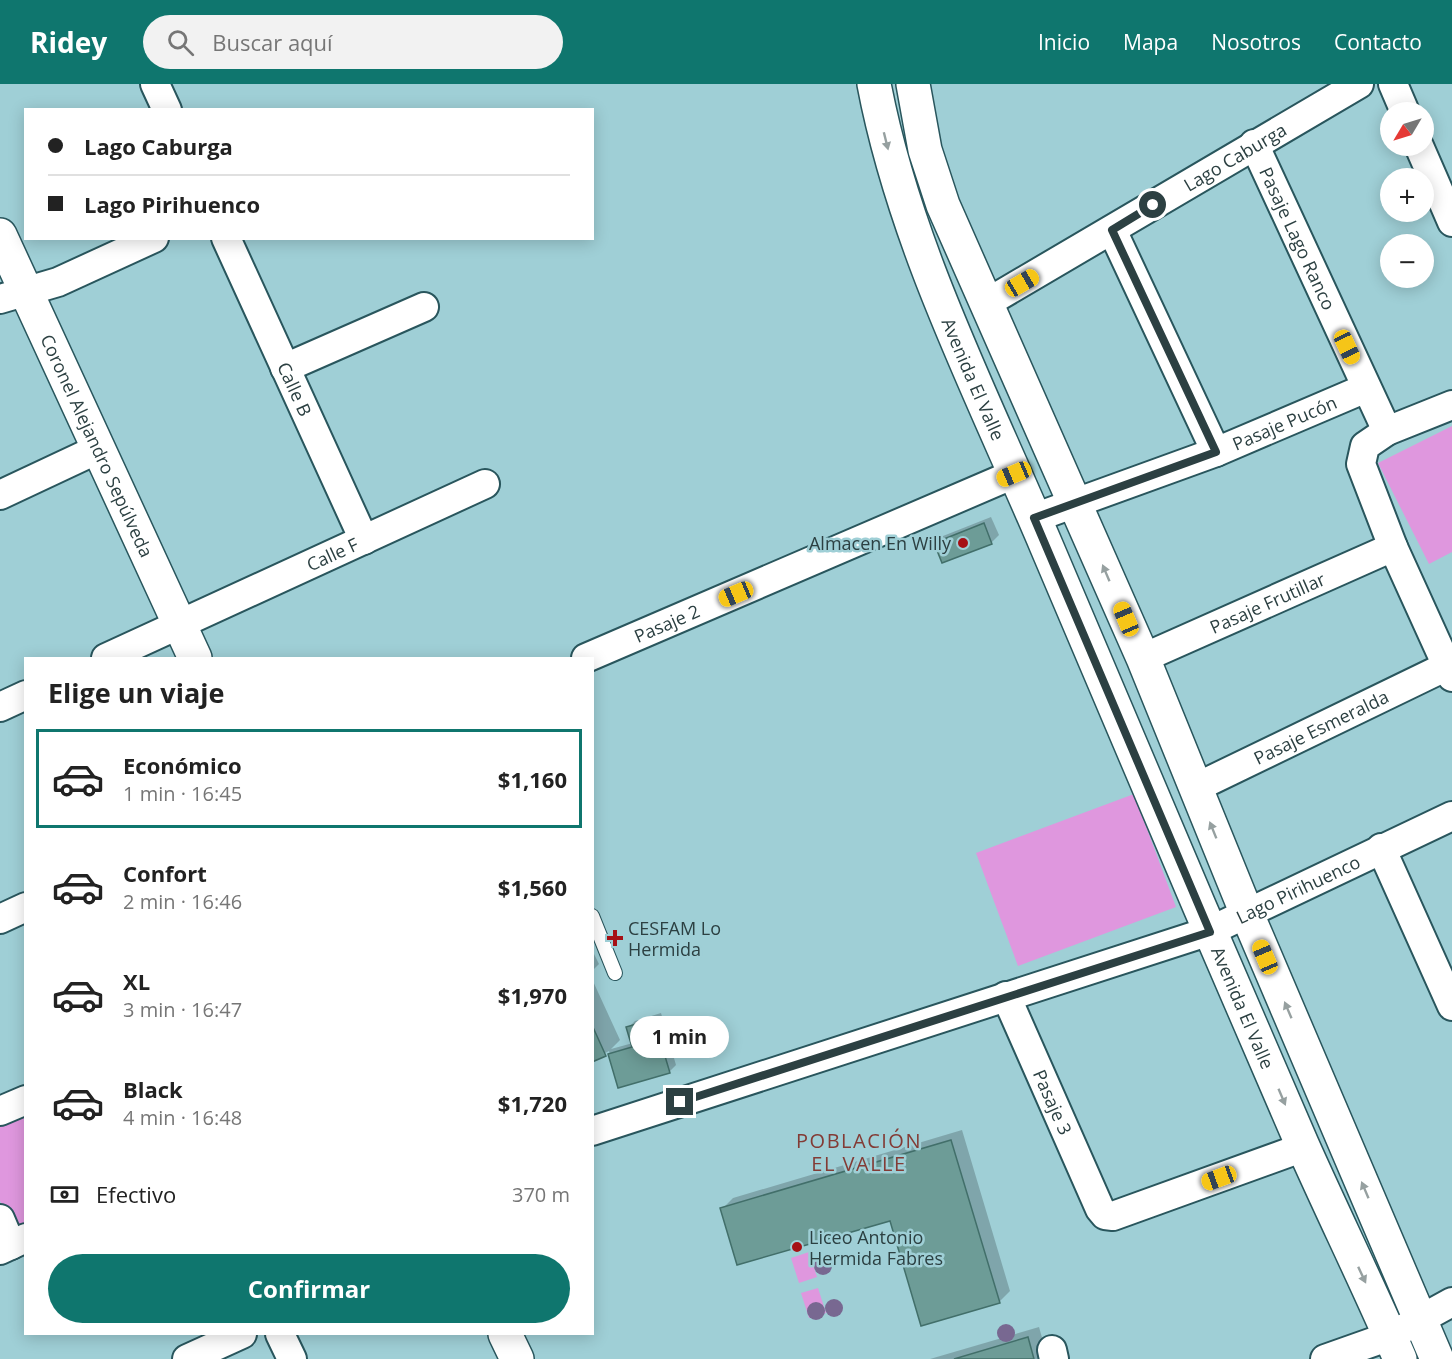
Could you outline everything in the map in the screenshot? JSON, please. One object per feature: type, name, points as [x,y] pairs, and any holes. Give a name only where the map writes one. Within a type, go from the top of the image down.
[{"type":"street","points":[[155,84],[166,108]]},
{"type":"street","name":"Avenida El Valle","points":[[874,84],[885,142],[908,216],[964,360],[1034,518],[1210,932],[1395,1347]]},
{"type":"street","points":[[913,84],[925,150],[985,304],[1076,503],[1143,658],[1247,914],[1437,1359]]},
{"type":"street","name":"Lago Caburga","points":[[985,304],[1359,84]]},
{"type":"street","points":[[1393,84],[1401,102]]},
{"type":"street","name":"Pasaje Lago Ranco","points":[[1254,144],[1387,431]]},
{"type":"street","points":[[1423,156],[1452,222]]},
{"type":"street","points":[[1112,230],[1216,452]]},
{"type":"street","name":"Coronel Alejandro Sepúlveda","points":[[0,235],[13,295],[98,449],[195,657]]},
{"type":"street","points":[[13,295],[58,282],[150,240]]},
{"type":"street","name":"Calle B","points":[[227,240],[364,540]]},
{"type":"street","points":[[285,368],[423,307]]},
{"type":"street","points":[[964,360],[984,362],[998,349],[1001,340]]},
{"type":"street","name":"Pasaje Pucón","points":[[1034,518],[1216,452],[1365,387]]},
{"type":"street","points":[[1449,672],[1393,547],[1361,464],[1365,446],[1387,431],[1452,405]]},
{"type":"street","points":[[0,495],[98,449]]},
{"type":"street","name":"Pasaje 2","points":[[588,657],[1014,474]]},
{"type":"street","name":"Calle F","points":[[108,657],[485,484]]},
{"type":"street","name":"Pasaje Frutillar","points":[[1143,658],[1393,547]]},
{"type":"street","name":"Pasaje Esmeralda","points":[[1195,788],[1449,672]]},
{"type":"street","points":[[0,707],[24,696]]},
{"type":"street","name":"Lago Pirihuenco","points":[[594,1130],[1210,932],[1381,848],[1452,816]]},
{"type":"street","points":[[1381,848],[1452,1006]]},
{"type":"street","points":[[0,919],[24,909]]},
{"type":"street","name":"Pasaje 3","points":[[1006,996],[1100,1209],[1105,1215],[1113,1216],[1304,1147]]},
{"type":"street","points":[[0,1111],[24,1101]]},
{"type":"street","points":[[1325,1359],[1395,1347],[1421,1321],[1452,1302]]},
{"type":"street","points":[[187,1359],[240,1335]]},
{"type":"street","points":[[280,1335],[292,1359]]},
{"type":"street","points":[[505,1335],[517,1359]]},
{"type":"lane","points":[[594,921],[615,974]]},
{"type":"shaded area","points":[[1452,426],[1452,552],[1429,564],[1378,463]]},
{"type":"shaded area","points":[[1134,794],[1176,907],[1018,966],[976,853]]},
{"type":"shaded area","points":[[24,1106],[24,1230],[16,1234],[0,1201],[0,1117]]},
{"type":"shaded area","points":[[809,1252],[817,1277],[799,1283],[791,1258]]},
{"type":"shaded area","points":[[818,1288],[826,1313],[809,1318],[801,1293]]},
{"type":"building","name":"Almacen En Willy","points":[[984,523],[992,544],[942,563],[934,543]]},
{"type":"building","points":[[654,1019],[670,1073],[618,1088],[608,1054],[632,1047],[626,1027]]},
{"type":"building","points":[[594,1029],[606,1056],[594,1061]]},
{"type":"building","points":[[951,1140],[1000,1303],[921,1326],[890,1221],[737,1265],[720,1208]]},
{"type":"building","points":[[1028,1337],[1034,1359],[954,1359]]},
{"type":"place","name":"Almacen En Willy","points":[[963,543]]},
{"type":"place","name":"CESFAM Lo Hermida","points":[[615,938]]},
{"type":"place","name":"Liceo Antonio Hermida Fabres","points":[[797,1247]]},
{"type":"district","name":"POBLACIÓN EL VALLE","points":[[859,1152]]},
{"type":"route","points":[[680,1102],[1210,932],[1034,518],[1216,452],[1112,230],[1153,205]]}]
